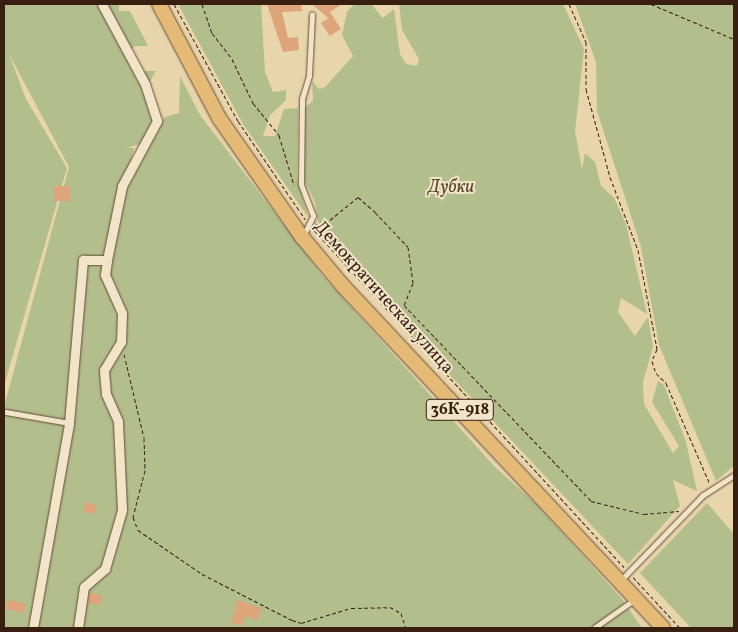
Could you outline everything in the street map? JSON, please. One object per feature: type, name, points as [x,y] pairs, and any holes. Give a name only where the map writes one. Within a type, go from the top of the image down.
[{"type":"main road","name":"Демократическая улица","points":[[159,4],[219,118],[306,231],[343,286],[624,576],[636,599],[663,628]]},
{"type":"street","points":[[78,628],[84,587],[105,569],[122,510],[118,421],[106,394],[104,370],[121,342],[122,313],[105,275],[107,260],[122,186],[157,121],[145,84],[102,4]]},
{"type":"street","points":[[33,628],[69,423],[83,260],[107,260]]},
{"type":"lane","points":[[306,231],[312,220],[300,184],[302,99],[309,76],[312,15]]},
{"type":"lane","points":[[6,412],[69,423]]},
{"type":"lane","points":[[726,484],[734,475]]},
{"type":"lane","points":[[624,576],[688,510],[714,489],[726,484],[734,484]]},
{"type":"lane","points":[[594,628],[636,599]]},
{"type":"path","points":[[174,4],[238,121],[306,231],[624,576],[680,628]]},
{"type":"path","points":[[202,4],[212,33],[232,59],[253,102],[279,135],[295,186]]},
{"type":"path","points":[[569,4],[586,42],[586,89],[610,177],[638,250],[657,349],[654,367],[666,383],[714,489]]},
{"type":"path","points":[[651,4],[734,39]]},
{"type":"path","points":[[308,213],[320,228],[358,197],[375,212],[408,247],[412,282],[404,305],[592,502],[644,514],[688,510]]},
{"type":"path","points":[[121,342],[144,438],[145,470],[133,517],[138,530],[202,574],[292,620],[301,623],[351,608],[390,607],[402,613],[406,628]]},
{"type":"green space","points":[[4,4],[98,4],[101,12],[104,4],[119,4],[119,11],[130,11],[148,46],[135,46],[127,54],[129,63],[137,71],[156,71],[145,90],[155,109],[151,127],[140,144],[126,148],[134,148],[129,168],[153,131],[165,117],[179,113],[180,76],[200,115],[322,275],[494,466],[536,504],[622,599],[642,628],[4,628],[4,407],[69,167],[9,54],[26,99],[67,168],[4,386]]},
{"type":"green space","points":[[178,4],[261,4],[265,72],[273,92],[286,90],[286,100],[270,115],[263,136],[275,136],[284,109],[298,108],[297,179],[308,217],[243,124]]},
{"type":"green space","name":"Дубки","points":[[354,4],[371,4],[383,18],[394,9],[400,54],[406,64],[417,66],[419,59],[402,30],[399,4],[563,4],[584,49],[575,131],[582,169],[585,153],[595,162],[601,186],[614,198],[626,224],[647,314],[621,298],[618,312],[635,336],[648,317],[653,347],[643,382],[644,404],[673,453],[679,446],[652,402],[658,381],[664,385],[686,442],[697,491],[673,480],[680,506],[628,564],[381,302],[318,222],[315,202],[304,180],[304,108],[313,101],[312,81],[319,89],[325,87],[353,56],[342,35],[347,12]]},
{"type":"green space","points":[[575,4],[734,4],[734,466],[716,481],[659,345],[641,247],[597,111],[596,62]]},
{"type":"green space","points":[[707,503],[734,534],[734,628],[691,628],[640,573]]},
{"type":"building","points":[[267,4],[301,4],[302,11],[282,12],[288,38],[298,37],[299,50],[283,52]]},
{"type":"building","points":[[312,4],[342,4],[330,12],[341,29],[330,36],[321,23],[328,18]]},
{"type":"building","points":[[54,186],[70,186],[70,201],[54,201]]},
{"type":"building","points":[[86,502],[97,505],[94,515],[83,512]]},
{"type":"building","points":[[89,593],[102,595],[100,605],[88,604]]},
{"type":"building","points":[[8,600],[26,604],[24,613],[6,609]]},
{"type":"building","points":[[238,600],[261,608],[257,620],[245,616],[242,626],[231,623]]}]
